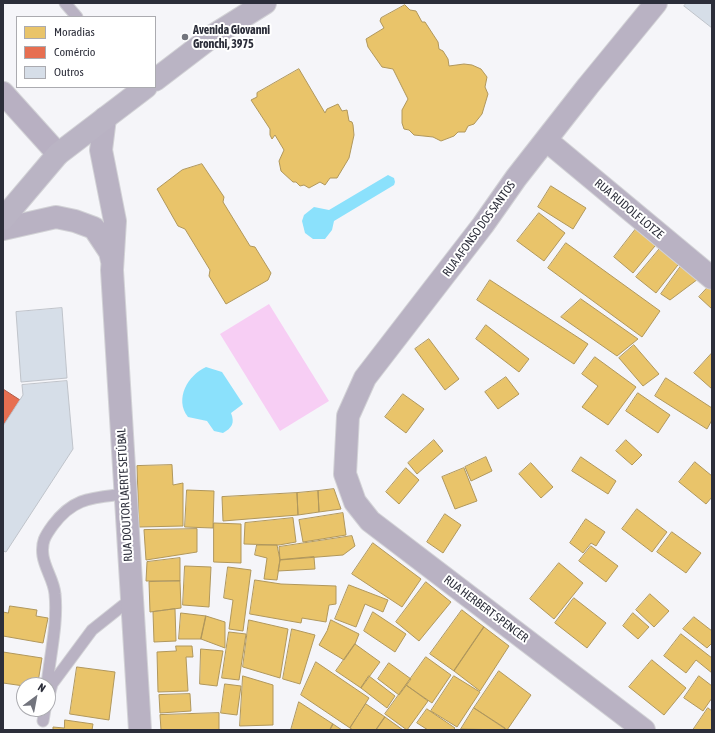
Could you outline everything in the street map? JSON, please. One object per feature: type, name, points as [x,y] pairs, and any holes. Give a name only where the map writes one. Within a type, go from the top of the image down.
[{"type":"main road","points":[[156,78],[214,35],[265,3]]},
{"type":"main road","points":[[3,219],[58,154],[142,88]]},
{"type":"street","name":"RUA AFONSO DOS SANTOS","points":[[345,474],[348,416],[365,378],[483,225],[516,178],[656,3]]},
{"type":"street","points":[[3,93],[58,154]]},
{"type":"street","name":"RUA DOUTOR LAERTE SETÚBAL","points":[[105,118],[102,150],[115,221],[112,265]]},
{"type":"street","name":"RUA RUDOLF LOTZE","points":[[546,140],[712,278]]},
{"type":"street","name":"RUA DOUTOR LAERTE SETÚBAL","points":[[3,229],[56,216],[94,228],[110,252],[140,730]]},
{"type":"street","name":"RUA HERBERT SPENCER","points":[[345,474],[355,502],[370,521],[644,730]]},
{"type":"lane","points":[[64,3],[76,16]]},
{"type":"lane","points":[[47,677],[55,618],[55,592],[43,556],[42,539],[63,512],[74,504],[92,498],[125,494]]},
{"type":"lane","points":[[56,679],[92,630],[132,598]]},
{"type":"shaded area","points":[[269,304],[329,401],[280,431],[220,334]]},
{"type":"water","points":[[388,175],[394,178],[394,185],[334,221],[332,230],[325,239],[313,239],[305,233],[302,221],[304,215],[314,207],[329,210]]},
{"type":"water","points":[[206,367],[222,372],[243,404],[231,413],[233,420],[232,425],[223,433],[214,431],[207,421],[188,417],[182,403],[185,388],[189,382],[199,371]]},
{"type":"building: Moradias","points":[[405,5],[410,10],[416,11],[422,22],[425,22],[438,42],[439,49],[443,51],[448,59],[449,66],[464,64],[472,65],[481,69],[487,77],[485,87],[488,94],[482,114],[474,124],[468,126],[465,132],[458,132],[454,136],[441,141],[433,137],[414,135],[409,130],[404,129],[402,123],[402,110],[408,99],[393,69],[382,67],[368,47],[366,39],[384,28],[380,21],[381,18]]},
{"type":"building: Moradias","points":[[299,69],[325,113],[327,109],[338,104],[342,111],[347,110],[349,121],[352,122],[353,125],[354,135],[349,158],[337,178],[330,178],[325,185],[320,182],[309,188],[304,185],[300,186],[296,182],[293,182],[281,171],[279,161],[284,150],[275,135],[272,139],[270,129],[251,100],[257,97],[257,93]]},
{"type":"building: Moradias","points":[[202,164],[224,197],[223,202],[250,246],[255,247],[271,273],[268,280],[226,304],[209,276],[210,270],[185,229],[178,226],[157,189],[182,170]]},
{"type":"building: Moradias","points":[[551,186],[586,208],[573,229],[538,207]]},
{"type":"building: Moradias","points":[[539,213],[565,233],[544,261],[517,241]]},
{"type":"building: Moradias","points":[[639,225],[659,241],[633,273],[614,257]]},
{"type":"building: Moradias","points":[[566,243],[660,311],[642,337],[548,268]]},
{"type":"building: Moradias","points":[[662,246],[681,261],[656,293],[636,277]]},
{"type":"building: Moradias","points":[[681,266],[698,279],[670,300],[661,294]]},
{"type":"building: Moradias","points":[[490,280],[588,344],[574,364],[477,300]]},
{"type":"building: Moradias","points":[[709,286],[712,288],[712,309],[699,297]]},
{"type":"building: Moradias","points":[[581,299],[638,339],[617,356],[561,317]]},
{"type":"building: Moradias","points":[[486,325],[529,359],[519,372],[476,339]]},
{"type":"building: Moradias","points":[[429,339],[459,379],[445,390],[415,349]]},
{"type":"building: Moradias","points":[[634,345],[659,374],[643,386],[619,358]]},
{"type":"building: Moradias","points":[[712,353],[712,389],[694,373]]},
{"type":"building: Moradias","points":[[595,357],[636,387],[608,425],[582,407],[598,386],[582,374]]},
{"type":"building: Moradias","points":[[506,377],[519,394],[498,409],[485,392]]},
{"type":"building: Moradias","points":[[666,378],[712,408],[712,420],[707,429],[655,396]]},
{"type":"building: Moradias","points":[[638,393],[670,415],[658,433],[626,411]]},
{"type":"building: Moradias","points":[[403,394],[424,409],[406,433],[385,417]]},
{"type":"building: Moradias","points":[[434,440],[443,451],[417,474],[408,463]]},
{"type":"building: Moradias","points":[[626,440],[642,455],[632,465],[616,451]]},
{"type":"building: Moradias","points":[[486,457],[492,471],[471,481],[465,467]]},
{"type":"building: Moradias","points":[[581,457],[616,481],[608,494],[572,471]]},
{"type":"building: Moradias","points":[[695,462],[712,476],[712,497],[706,504],[679,482]]},
{"type":"building: Moradias","points":[[531,463],[553,487],[541,498],[519,474]]},
{"type":"building: Moradias","points":[[172,465],[173,485],[183,483],[183,526],[139,527],[137,466]]},
{"type":"building: Moradias","points":[[406,468],[419,480],[399,504],[386,492]]},
{"type":"building: Moradias","points":[[464,468],[477,501],[455,509],[442,477]]},
{"type":"building: Moradias","points":[[334,489],[341,509],[319,512],[318,491]]},
{"type":"building: Moradias","points":[[187,490],[214,491],[213,528],[185,527]]},
{"type":"building: Moradias","points":[[318,491],[319,512],[298,515],[297,493]]},
{"type":"building: Moradias","points":[[297,493],[298,515],[223,521],[222,497]]},
{"type":"building: Moradias","points":[[637,509],[667,532],[652,552],[622,529]]},
{"type":"building: Moradias","points":[[343,513],[346,535],[303,542],[299,520]]},
{"type":"building: Moradias","points":[[445,514],[461,525],[443,553],[427,542]]},
{"type":"building: Moradias","points":[[293,518],[296,542],[279,545],[244,544],[245,523]]},
{"type":"building: Moradias","points":[[586,519],[605,532],[596,546],[591,543],[583,553],[570,543]]},
{"type":"building: Moradias","points":[[214,523],[241,524],[241,563],[214,562]]},
{"type":"building: Moradias","points":[[197,529],[197,552],[146,560],[144,530]]},
{"type":"building: Moradias","points":[[672,532],[701,553],[686,573],[657,552]]},
{"type":"building: Moradias","points":[[352,536],[355,546],[343,555],[280,560],[279,547]]},
{"type":"building: Moradias","points":[[373,543],[421,579],[402,607],[352,574]]},
{"type":"building: Moradias","points":[[257,545],[277,545],[280,560],[277,580],[264,579],[267,558],[255,555]]},
{"type":"building: Moradias","points":[[591,546],[618,566],[606,582],[579,561]]},
{"type":"building: Moradias","points":[[314,557],[315,569],[278,571],[280,560]]},
{"type":"building: Moradias","points":[[180,558],[180,581],[146,581],[147,562]]},
{"type":"building: Moradias","points":[[559,563],[583,583],[554,619],[530,599]]},
{"type":"building: Moradias","points":[[185,566],[211,567],[209,607],[183,605]]},
{"type":"building: Moradias","points":[[228,567],[251,570],[243,631],[229,629],[233,600],[224,598]]},
{"type":"building: Moradias","points":[[255,580],[281,584],[336,586],[336,604],[329,605],[326,622],[302,618],[301,623],[250,614]]},
{"type":"building: Moradias","points":[[180,581],[181,608],[150,612],[149,582]]},
{"type":"building: Moradias","points":[[426,582],[451,602],[419,641],[396,622]]},
{"type":"building: Moradias","points":[[349,585],[388,600],[383,612],[365,604],[356,627],[335,619]]},
{"type":"building: Moradias","points":[[650,594],[669,611],[654,627],[636,610]]},
{"type":"building: Moradias","points":[[574,598],[606,623],[587,648],[555,623]]},
{"type":"building: Moradias","points":[[10,606],[37,610],[36,616],[48,618],[43,643],[3,636],[3,612],[8,613]]},
{"type":"building: Moradias","points":[[175,609],[176,641],[154,642],[153,612]]},
{"type":"building: Moradias","points":[[462,610],[484,627],[454,671],[430,654]]},
{"type":"building: Moradias","points":[[373,612],[406,634],[395,652],[364,631]]},
{"type":"building: Moradias","points":[[181,613],[206,616],[201,639],[179,639]]},
{"type":"building: Moradias","points":[[633,613],[649,627],[638,639],[623,626]]},
{"type":"building: Moradias","points":[[206,616],[225,622],[225,648],[201,639]]},
{"type":"building: Moradias","points":[[694,617],[712,631],[712,643],[707,648],[683,629]]},
{"type":"building: Moradias","points":[[249,620],[288,629],[280,678],[243,667]]},
{"type":"building: Moradias","points":[[331,620],[359,634],[355,644],[344,660],[319,645]]},
{"type":"building: Moradias","points":[[484,627],[509,646],[480,691],[454,671]]},
{"type":"building: Moradias","points":[[292,629],[315,635],[300,684],[283,679]]},
{"type":"building: Moradias","points":[[229,632],[246,634],[239,680],[222,678]]},
{"type":"building: Moradias","points":[[681,634],[712,658],[712,673],[696,660],[686,673],[664,656]]},
{"type":"building: Moradias","points":[[355,644],[380,662],[361,688],[336,671]]},
{"type":"building: Moradias","points":[[176,646],[192,646],[193,657],[186,657],[188,691],[158,692],[157,652],[176,651]]},
{"type":"building: Moradias","points":[[201,649],[223,651],[217,686],[200,684]]},
{"type":"building: Moradias","points":[[3,652],[42,658],[39,677],[16,677],[16,685],[3,683]]},
{"type":"building: Moradias","points":[[426,657],[451,675],[432,703],[406,685]]},
{"type":"building: Moradias","points":[[652,660],[686,688],[664,715],[629,687]]},
{"type":"building: Moradias","points":[[316,662],[369,698],[350,728],[301,695]]},
{"type":"building: Moradias","points":[[389,663],[411,679],[399,695],[378,679]]},
{"type":"building: Moradias","points":[[77,667],[115,672],[109,720],[70,714]]},
{"type":"building: Moradias","points":[[499,671],[531,695],[507,730],[474,708]]},
{"type":"building: Moradias","points":[[243,676],[273,685],[273,725],[240,726]]},
{"type":"building: Moradias","points":[[369,676],[395,696],[387,708],[361,688]]},
{"type":"building: Moradias","points":[[454,676],[480,692],[457,727],[431,711]]},
{"type":"building: Moradias","points":[[699,676],[712,686],[712,698],[703,711],[684,698]]},
{"type":"building: Moradias","points":[[225,684],[241,686],[237,715],[221,713]]},
{"type":"building: Moradias","points":[[406,685],[428,701],[407,730],[385,714]]},
{"type":"building: Moradias","points":[[190,694],[191,711],[160,713],[159,695]]},
{"type":"building: Moradias","points":[[299,702],[333,724],[330,730],[291,730]]},
{"type":"building: Moradias","points":[[366,704],[385,717],[376,730],[353,730],[350,728]]},
{"type":"building: Moradias","points":[[474,708],[505,728],[504,730],[461,729]]},
{"type":"building: Moradias","points":[[708,708],[712,711],[712,730],[693,730]]},
{"type":"building: Moradias","points":[[427,709],[455,728],[453,730],[428,730],[417,723]]},
{"type":"building: Moradias","points":[[219,713],[219,730],[161,730],[160,715]]},
{"type":"building: Moradias","points":[[385,717],[403,730],[376,730]]},
{"type":"building: Moradias","points":[[65,720],[93,724],[92,730],[53,730],[53,727],[64,728]]},
{"type":"building: Moradias","points":[[333,724],[342,730],[330,730]]},
{"type":"building: Comércio","points":[[3,389],[20,400],[3,426]]},
{"type":"building: Outros","points":[[687,3],[712,3],[712,28],[684,6]]},
{"type":"building: Outros","points":[[62,308],[67,378],[21,382],[16,312]]},
{"type":"building: Outros","points":[[67,381],[73,449],[6,552],[3,551],[3,426],[23,395],[22,385]]},
{"type":"place","name":"Avenida Giovanni Gronchi, 3975","points":[[185,37]]}]
